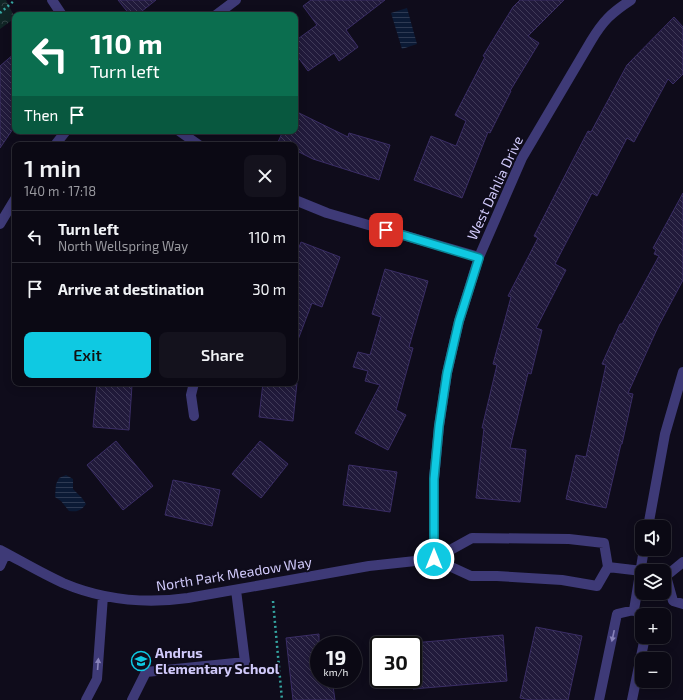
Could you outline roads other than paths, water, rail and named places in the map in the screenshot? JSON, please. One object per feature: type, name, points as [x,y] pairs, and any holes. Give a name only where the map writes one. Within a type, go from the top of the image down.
[{"type":"street","points":[[52,0],[60,12]]},
{"type":"street","points":[[220,12],[236,0]]},
{"type":"street","name":"West Dahlia Drive","points":[[434,559],[434,479],[439,426],[447,373],[459,321],[479,258],[522,158],[550,109],[602,23],[631,0]]},
{"type":"street","points":[[57,142],[63,134]]},
{"type":"street","points":[[183,134],[195,142]]},
{"type":"street","points":[[298,201],[327,213],[479,258]]},
{"type":"street","points":[[0,224],[12,204]]},
{"type":"street","points":[[649,520],[665,434],[678,405],[678,385],[683,372]]},
{"type":"street","points":[[193,386],[190,395],[194,416]]},
{"type":"street","name":"North Park Meadow Way","points":[[3,552],[61,582],[82,590],[125,600],[167,601],[369,566],[434,559],[472,538],[569,539],[604,543],[608,566]]},
{"type":"street","points":[[0,566],[3,552]]},
{"type":"street","points":[[434,559],[471,576],[562,580],[597,586],[608,566],[635,570]]},
{"type":"street","points":[[671,571],[683,562]]},
{"type":"street","points":[[132,700],[146,672],[245,662],[236,590]]},
{"type":"street","points":[[671,593],[674,601],[683,604]]},
{"type":"street","points":[[86,700],[97,679],[103,596]]},
{"type":"street","points":[[599,700],[617,614],[635,613]]},
{"type":"street","points":[[632,700],[644,644]]},
{"type":"water","points":[[407,8],[417,44],[402,49],[391,13]]},
{"type":"water","points":[[66,475],[73,479],[73,489],[86,504],[79,510],[69,511],[61,501],[55,497],[56,484],[59,478]]},
{"type":"place","name":"Andrus Elementary School","points":[[141,661]]}]
